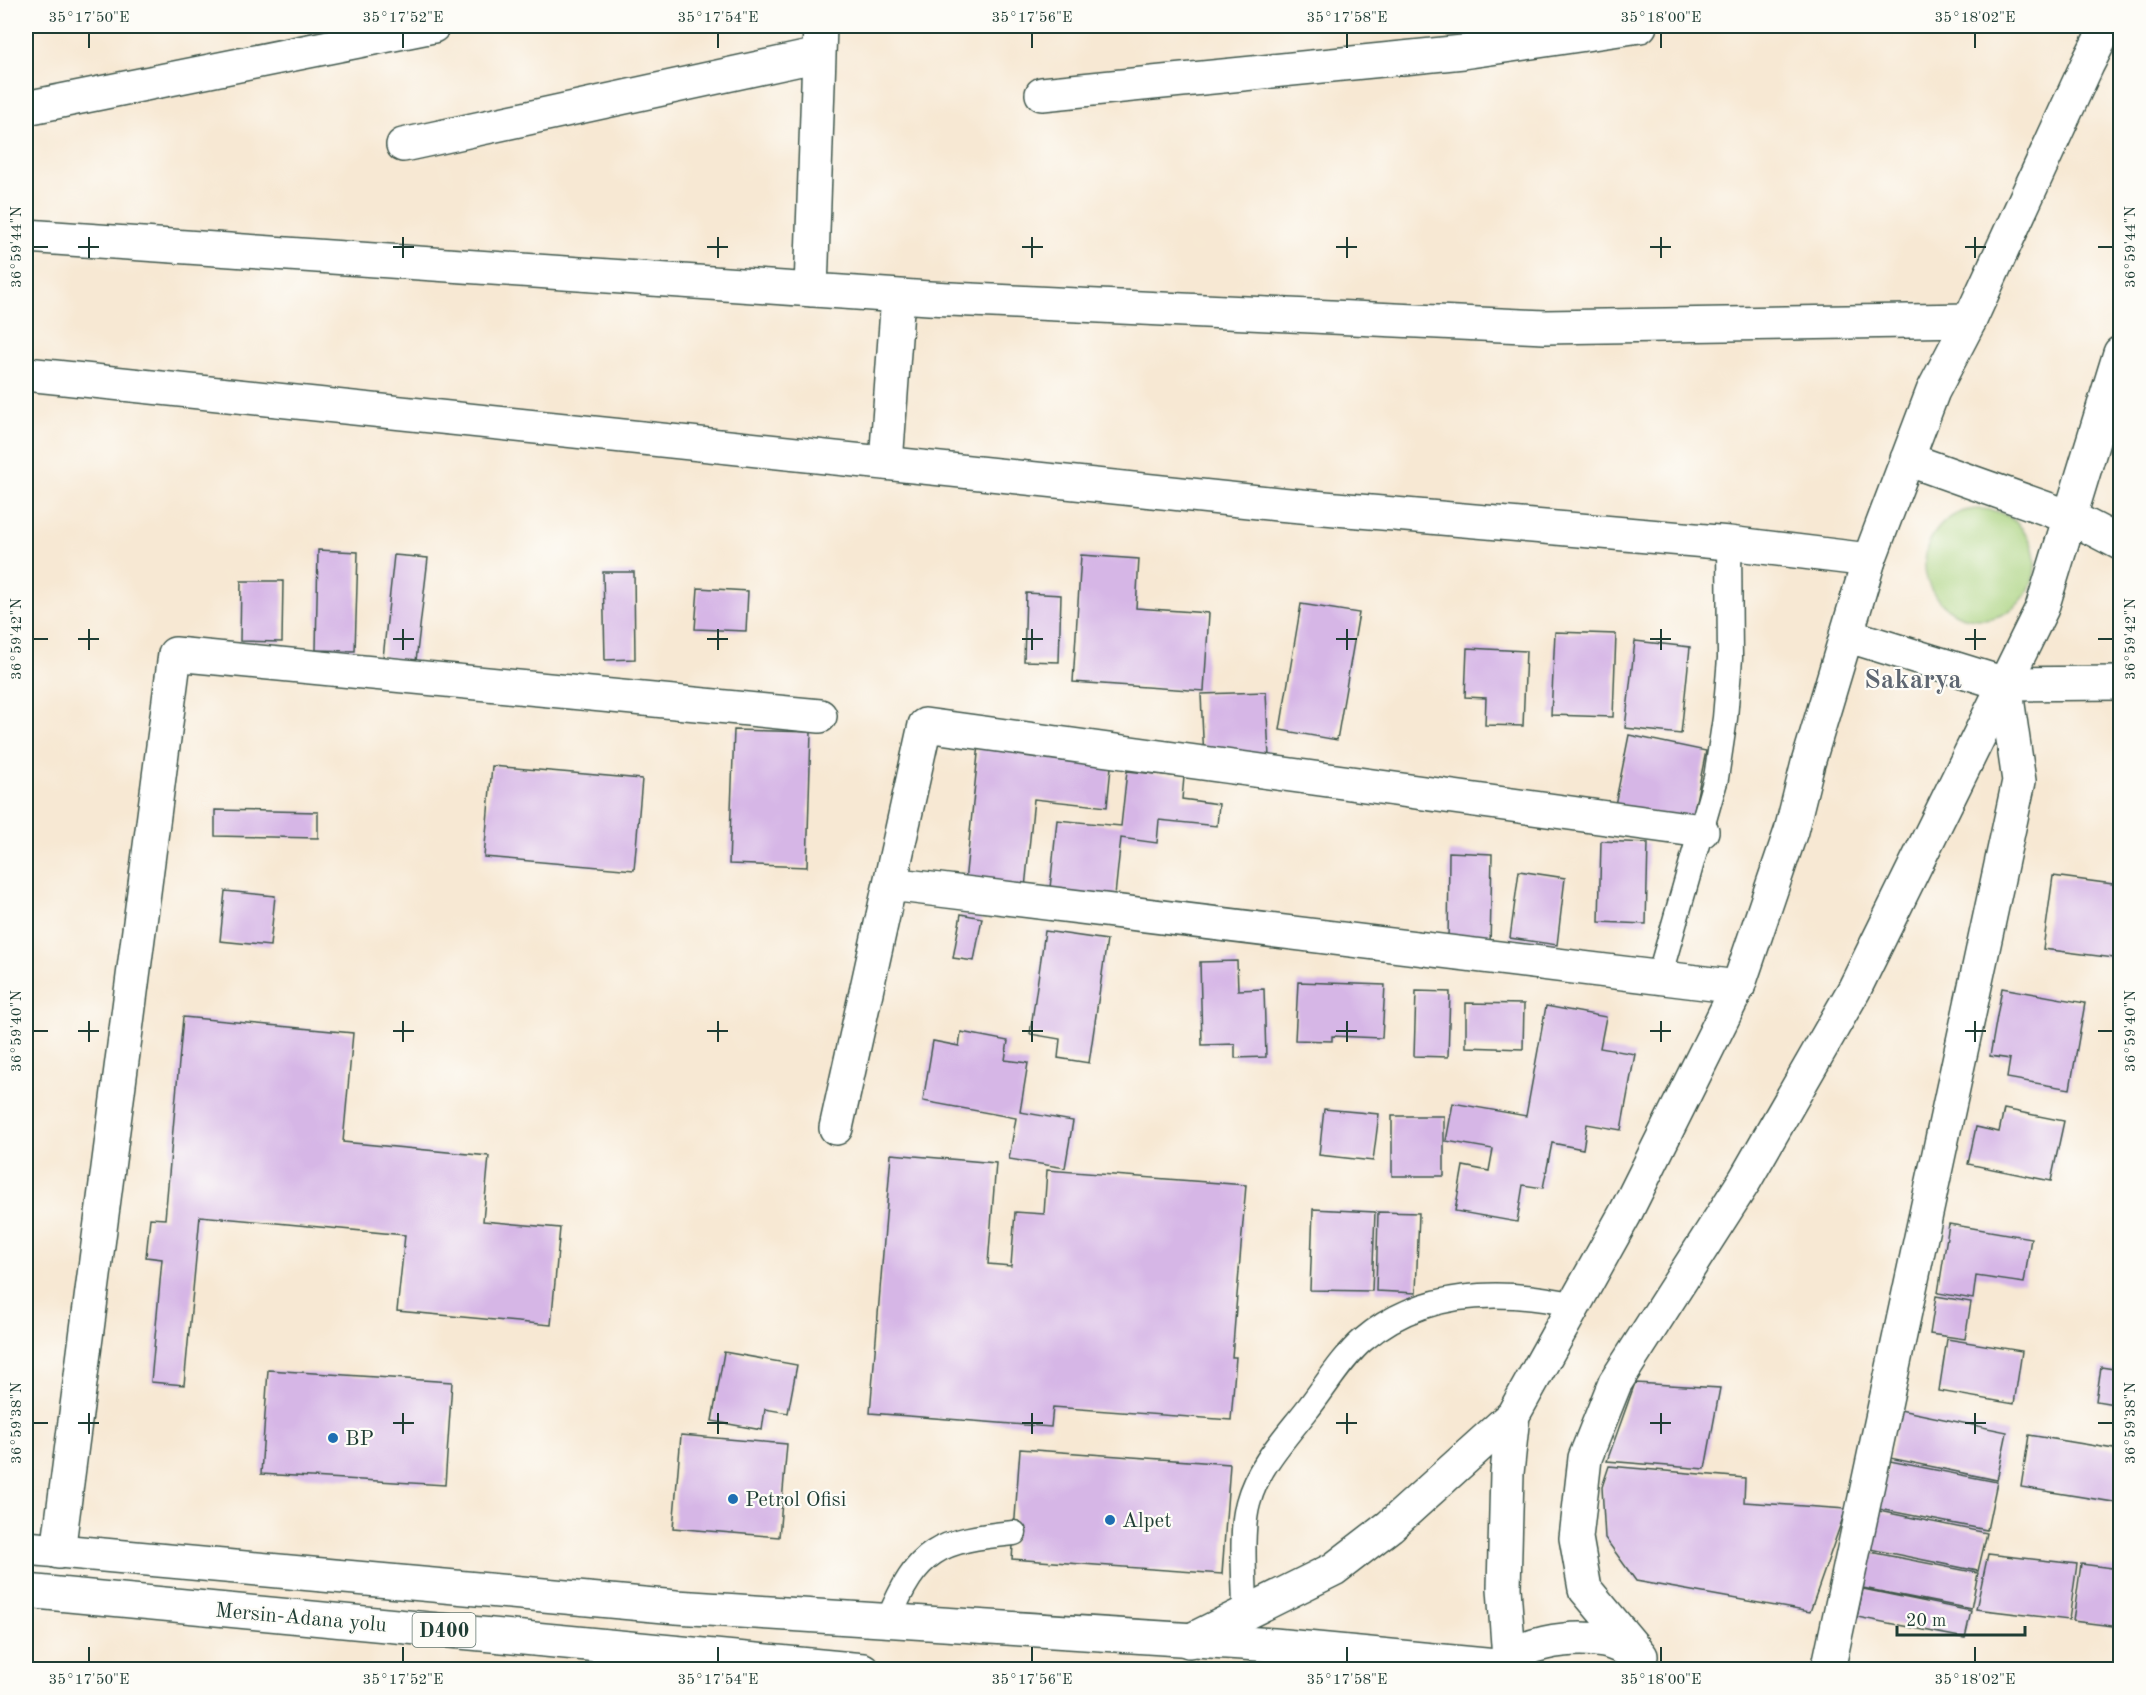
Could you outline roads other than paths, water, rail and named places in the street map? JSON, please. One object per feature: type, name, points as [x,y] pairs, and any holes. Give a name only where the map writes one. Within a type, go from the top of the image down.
[{"type":"main road","points":[[26,108],[433,26]]},
{"type":"main road","points":[[1042,94],[1463,52],[1640,26]]},
{"type":"main road","points":[[2086,65],[2092,26]]},
{"type":"main road","points":[[1190,1641],[1334,1569],[1390,1526],[1513,1415],[1625,1214],[1738,987],[1791,831],[1808,764],[1869,560],[1906,459],[1933,391],[1970,320],[2086,65],[2107,26]]},
{"type":"main road","points":[[403,145],[819,40],[812,290]]},
{"type":"main road","points":[[26,236],[898,296],[1545,327],[1970,320]]},
{"type":"main road","points":[[886,463],[898,296]]},
{"type":"main road","points":[[1649,1663],[1585,1589],[1576,1538],[1584,1458],[1614,1383],[1745,1180],[1854,990],[2042,608],[2121,353]]},
{"type":"main road","points":[[26,374],[1278,504],[1729,543],[1869,560]]},
{"type":"main road","points":[[1906,459],[2070,517],[2121,543]]},
{"type":"main road","points":[[1846,635],[2005,684],[2121,682]]},
{"type":"main road","points":[[58,1552],[175,654],[820,716]]},
{"type":"main road","points":[[1828,1670],[2019,781],[2005,684]]},
{"type":"main road","points":[[836,1128],[925,725],[1702,831]]},
{"type":"main road","points":[[890,884],[1738,987]]},
{"type":"main road","points":[[1499,1665],[1507,1473],[1513,1415]]},
{"type":"main road","points":[[26,1548],[676,1607],[1274,1645],[1499,1665],[1530,1647],[1567,1638],[1605,1641],[1649,1663]]},
{"type":"main road","name":"Mersin-Adana yolu","points":[[26,1591],[863,1670]]},
{"type":"main road","points":[[1274,1645],[1331,1670]]},
{"type":"lane","points":[[1659,977],[1716,778],[1725,718],[1730,647],[1729,543]]},
{"type":"lane","points":[[1245,1612],[1235,1544],[1256,1482],[1274,1452],[1362,1341],[1387,1322],[1428,1304],[1481,1296],[1542,1298],[1575,1305]]},
{"type":"lane","points":[[888,1621],[901,1588],[914,1569],[937,1551],[967,1538],[1014,1533]]},
{"type":"place","name":"BP","points":[[333,1438]]},
{"type":"place","name":"Petrol Ofisi","points":[[733,1499]]},
{"type":"place","name":"Alpet","points":[[1110,1520]]},
{"type":"district","name":"Sakarya","points":[[1913,679]]}]
